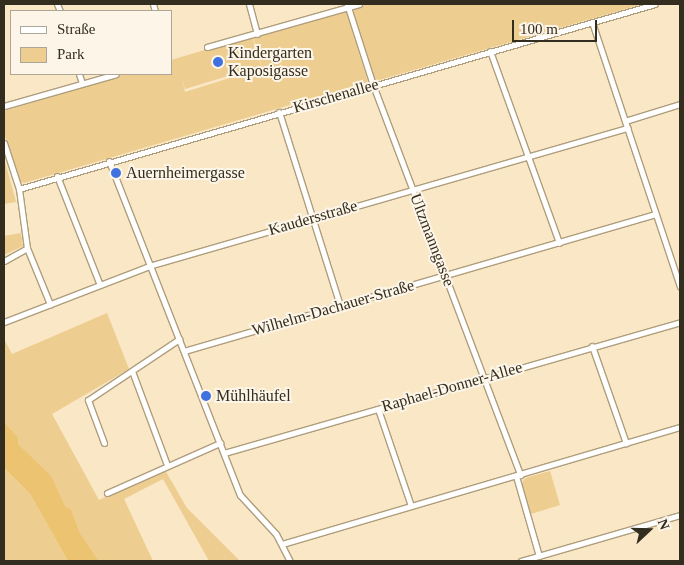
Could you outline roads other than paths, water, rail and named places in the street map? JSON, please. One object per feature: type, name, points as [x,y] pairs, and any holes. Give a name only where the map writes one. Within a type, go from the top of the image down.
[{"type":"street","points":[[249,4],[257,34]]},
{"type":"street","points":[[207,47],[359,4]]},
{"type":"street","name":"Kirschenallee","points":[[19,189],[108,161],[655,4]]},
{"type":"street","name":"Ultzmanngasse","points":[[347,6],[373,85],[518,476],[539,556]]},
{"type":"street","points":[[592,22],[680,287]]},
{"type":"street","points":[[490,51],[560,243]]},
{"type":"street","points":[[79,75],[82,83]]},
{"type":"street","points":[[4,106],[112,75]]},
{"type":"street","points":[[625,121],[680,104]]},
{"type":"street","points":[[279,112],[340,305]]},
{"type":"street","name":"Kaudersstraße","points":[[4,322],[149,266],[627,128]]},
{"type":"street","points":[[4,143],[19,189],[27,248],[50,304]]},
{"type":"street","points":[[108,161],[240,495],[282,544],[290,561]]},
{"type":"street","points":[[57,176],[100,285]]},
{"type":"street","name":"Wilhelm-Dachauer-Straße","points":[[184,351],[656,214]]},
{"type":"street","points":[[4,261],[27,248]]},
{"type":"street","name":"Raphael-Donner-Allee","points":[[224,453],[680,322]]},
{"type":"street","points":[[104,443],[88,400],[179,339]]},
{"type":"street","points":[[592,346],[626,443]]},
{"type":"street","points":[[132,371],[167,465]]},
{"type":"street","points":[[378,409],[411,506]]},
{"type":"street","points":[[282,544],[680,427]]},
{"type":"street","points":[[107,493],[220,443]]},
{"type":"street","points":[[521,561],[680,515]]},
{"type":"place","name":"Kindergarten Kaposigasse","points":[[218,62]]},
{"type":"place","name":"Auernheimergasse","points":[[116,173]]},
{"type":"place","name":"Mühlhäufel","points":[[206,396]]}]
